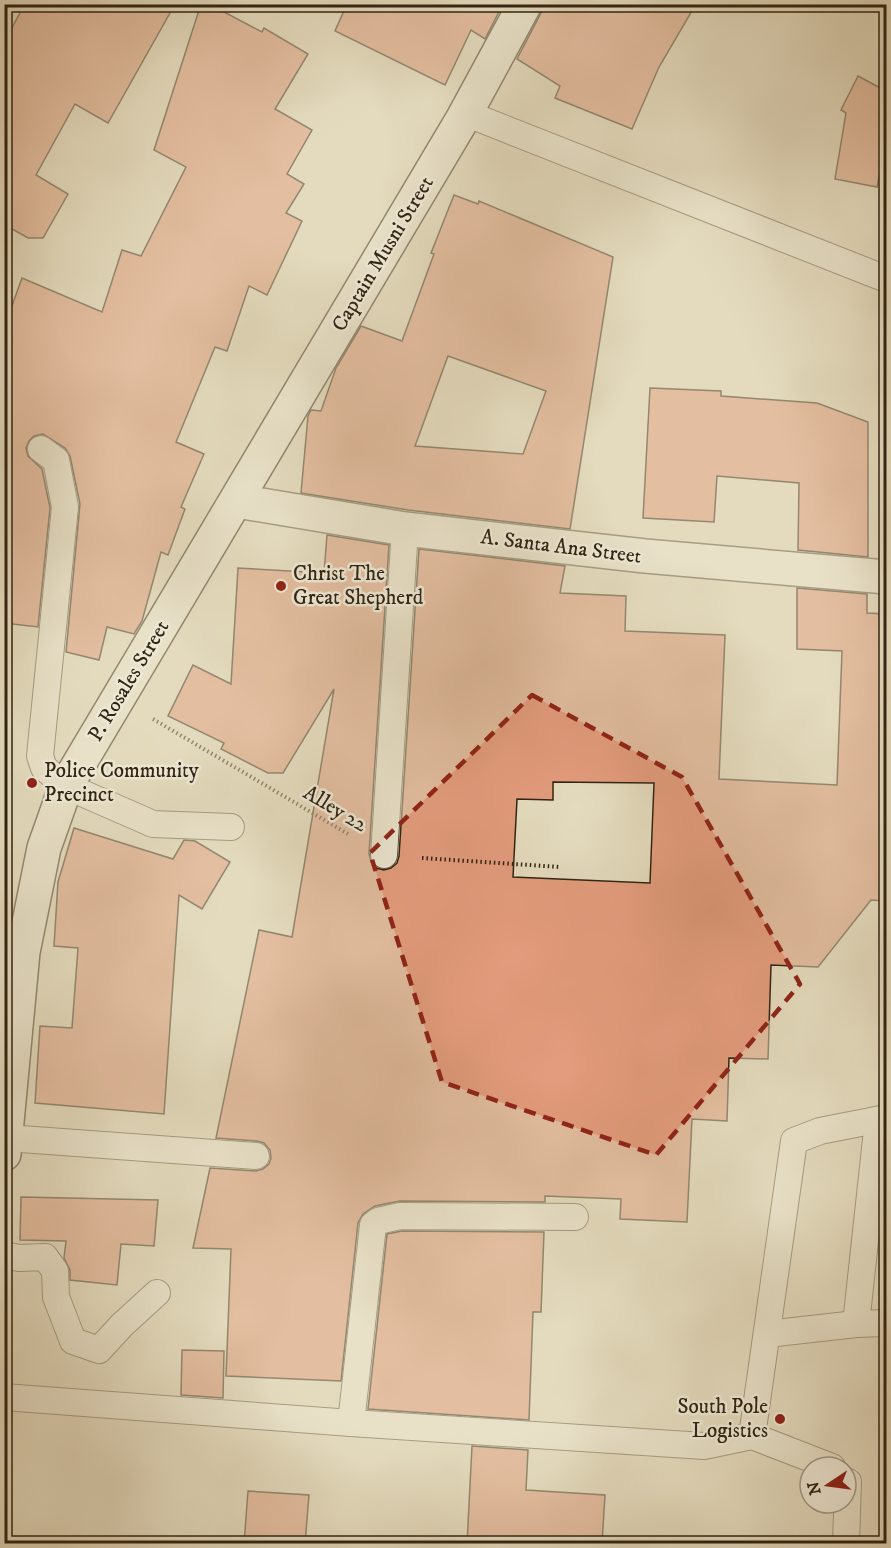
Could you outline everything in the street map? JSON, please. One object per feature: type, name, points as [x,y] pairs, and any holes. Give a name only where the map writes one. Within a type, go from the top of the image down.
[{"type":"street","name":"Captain Musni Street","points":[[237,501],[465,113],[525,4]]},
{"type":"street","name":"A. Santa Ana Street","points":[[237,501],[405,529],[645,556],[886,577]]},
{"type":"street","name":"P. Rosales Street","points":[[5,1146],[14,951],[44,848],[66,786],[237,501]]},
{"type":"lane","points":[[465,113],[886,279]]},
{"type":"lane","points":[[41,449],[56,460],[62,480],[65,507],[40,756],[44,768],[66,786],[153,824],[231,827]]},
{"type":"lane","points":[[384,855],[405,529]]},
{"type":"lane","points":[[752,1436],[794,1141],[820,1131],[882,1120],[856,1324]]},
{"type":"lane","points":[[5,1146],[256,1156]]},
{"type":"lane","points":[[351,1423],[373,1225],[378,1221],[400,1216],[575,1217]]},
{"type":"lane","points":[[4,1256],[45,1257],[56,1272],[56,1297],[73,1341],[99,1350],[157,1293]]},
{"type":"lane","points":[[767,1334],[886,1323]]},
{"type":"lane","points":[[4,1396],[351,1423],[704,1446],[752,1436],[801,1455]]},
{"type":"lane","points":[[846,1515],[846,1544]]},
{"type":"path","name":"Alley 22","points":[[119,699],[384,855],[560,867]]},
{"type":"highlighted area","points":[[532,695],[682,777],[800,984],[656,1155],[442,1082],[370,853]]},
{"type":"building","points":[[25,4],[175,4],[108,123],[75,104],[36,175],[68,194],[43,238],[28,238],[7,226],[4,230],[4,42]]},
{"type":"building","points":[[201,4],[209,4],[262,32],[264,28],[308,54],[275,109],[312,130],[287,174],[304,184],[286,213],[302,221],[267,295],[249,286],[227,351],[215,347],[176,442],[204,454],[181,507],[185,509],[168,555],[161,552],[142,621],[134,634],[107,627],[99,660],[66,652],[80,504],[70,456],[65,448],[43,434],[34,436],[26,448],[28,456],[42,469],[50,508],[38,627],[4,623],[4,328],[22,278],[102,312],[122,250],[141,256],[186,167],[154,150]]},
{"type":"building","points":[[347,4],[503,4],[485,39],[471,30],[445,85],[335,31]]},
{"type":"building","points":[[544,4],[696,4],[659,67],[632,129],[555,98],[560,86],[517,59]]},
{"type":"building","points":[[858,76],[886,91],[886,138],[877,187],[835,179],[846,113],[841,110]]},
{"type":"building","points":[[454,195],[478,204],[479,201],[613,257],[570,529],[408,510],[301,493],[308,416],[311,410],[321,411],[336,368],[361,326],[402,341],[434,254],[431,253]],"holes":[[[448,356],[546,391],[523,454],[415,446]]]},
{"type":"building","points":[[650,388],[721,391],[721,396],[817,403],[868,422],[868,557],[798,550],[799,483],[717,476],[714,522],[643,518]]},
{"type":"building","points":[[327,535],[389,545],[369,854],[376,868],[384,870],[397,863],[399,856],[419,549],[565,566],[560,593],[626,596],[625,631],[725,635],[719,779],[837,785],[842,651],[797,649],[797,588],[867,594],[867,613],[886,614],[886,901],[871,900],[818,967],[771,965],[768,1059],[729,1058],[727,1121],[692,1119],[687,1222],[620,1219],[621,1199],[545,1196],[545,1202],[400,1201],[375,1206],[363,1214],[358,1223],[341,1381],[226,1376],[231,1249],[193,1248],[210,1168],[256,1171],[269,1164],[271,1158],[270,1150],[264,1143],[216,1138],[259,930],[292,937],[334,689],[283,773],[268,773],[221,749],[224,743],[168,716],[193,665],[231,684],[238,568],[324,573]],"holes":[[[553,782],[654,783],[650,883],[513,877],[517,799],[553,800]]]},
{"type":"building","points":[[74,828],[173,859],[184,840],[195,841],[230,862],[202,909],[179,895],[164,1114],[35,1103],[40,1026],[72,1028],[78,948],[54,946],[58,882]]},
{"type":"building","points":[[21,1197],[158,1200],[154,1246],[121,1244],[117,1285],[70,1280],[70,1270],[64,1258],[66,1241],[20,1240]]},
{"type":"building","points":[[402,1231],[544,1232],[541,1312],[533,1312],[529,1420],[368,1409],[387,1234]]},
{"type":"building","points":[[182,1350],[224,1351],[223,1398],[181,1395]]},
{"type":"building","points":[[472,1446],[528,1450],[526,1490],[605,1495],[602,1544],[467,1544]]},
{"type":"building","points":[[248,1491],[309,1495],[305,1544],[244,1544]]},
{"type":"place","name":"Christ The Great Shepherd","points":[[281,586]]},
{"type":"place","name":"Police Community Precinct","points":[[32,783]]},
{"type":"place","name":"South Pole Logistics","points":[[780,1419]]}]
